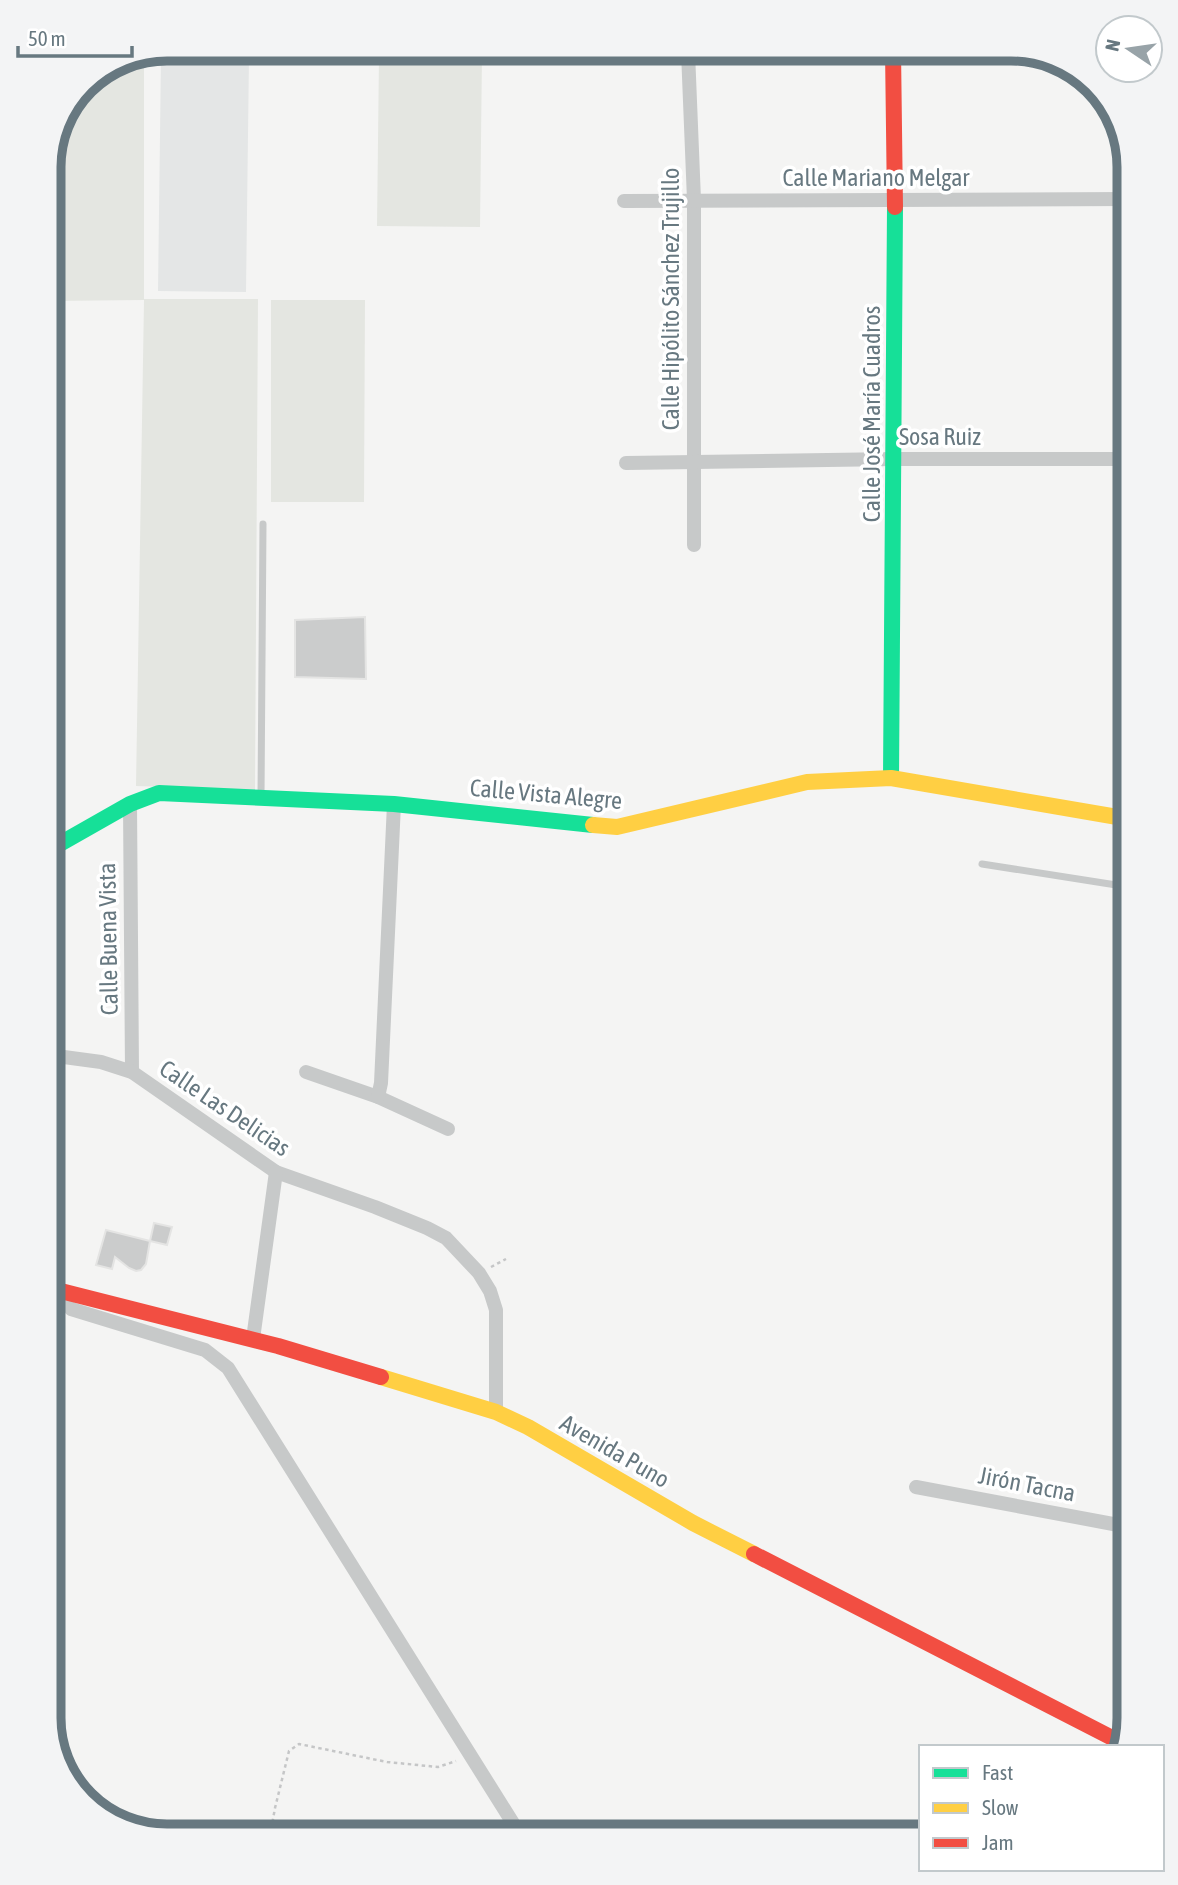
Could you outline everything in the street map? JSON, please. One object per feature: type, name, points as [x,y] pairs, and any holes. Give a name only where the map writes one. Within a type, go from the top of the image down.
[{"type":"street","name":"Calle Hipólito Sánchez Trujillo","points":[[688,61],[694,200],[694,545]]},
{"type":"street","name":"Calle José María Cuadros","points":[[891,778],[895,199],[893,61]]},
{"type":"street","name":"Calle Mariano Melgar","points":[[624,201],[1117,199]]},
{"type":"street","name":"Sosa Ruiz","points":[[626,463],[1117,459]]},
{"type":"street","name":"Calle Vista Alegre","points":[[61,843],[130,804],[159,793],[394,804],[617,827],[807,782],[891,778],[1117,817]]},
{"type":"street","name":"Calle Buena Vista","points":[[130,804],[132,1072]]},
{"type":"street","points":[[378,1097],[381,1083],[394,804]]},
{"type":"street","name":"Calle Las Delicias","points":[[61,1057],[101,1062],[132,1072],[276,1172],[427,1228],[446,1238],[479,1273],[490,1291],[496,1310],[496,1412]]},
{"type":"street","points":[[306,1073],[378,1097],[448,1129]]},
{"type":"street","points":[[253,1339],[276,1172]]},
{"type":"street","name":"Avenida Puno","points":[[61,1290],[253,1339],[496,1412],[528,1427],[693,1523],[1114,1739]]},
{"type":"street","points":[[61,1298],[71,1309],[205,1350],[228,1368],[514,1824]]},
{"type":"street","name":"Jirón Tacna","points":[[916,1487],[1117,1525]]},
{"type":"lane","points":[[261,798],[263,524]]},
{"type":"lane","points":[[982,864],[1117,885]]},
{"type":"path","points":[[272,1824],[289,1751],[299,1744],[387,1762],[438,1767],[470,1756]]},
{"type":"shaded area","points":[[249,61],[246,292],[158,291],[161,62]]},
{"type":"shaded area","points":[[379,61],[482,61],[480,227],[377,226]]},
{"type":"shaded area","points":[[144,64],[144,299],[258,299],[255,790],[136,786],[144,300],[61,301],[61,160],[65,139],[72,120],[97,87],[114,75]]},
{"type":"shaded area","points":[[271,300],[365,300],[364,502],[271,502]]},
{"type":"building","points":[[365,617],[366,679],[295,677],[295,620]]},
{"type":"building","points":[[154,1223],[172,1227],[167,1245],[150,1241]]},
{"type":"building","points":[[106,1230],[150,1241],[146,1264],[141,1270],[129,1268],[115,1257],[112,1269],[96,1265]]},
{"type":"traffic: fast","points":[[891,778],[895,207]]},
{"type":"traffic: fast","points":[[61,843],[130,804],[159,793],[394,804],[593,825]]},
{"type":"traffic: slow","points":[[593,825],[617,827],[807,782],[891,778],[1117,817]]},
{"type":"traffic: slow","points":[[381,1377],[496,1412],[528,1427],[693,1523],[754,1554]]},
{"type":"traffic: jam","points":[[893,61],[895,207]]},
{"type":"traffic: jam","points":[[61,1291],[278,1346],[381,1377]]},
{"type":"traffic: jam","points":[[754,1554],[1114,1739]]}]
